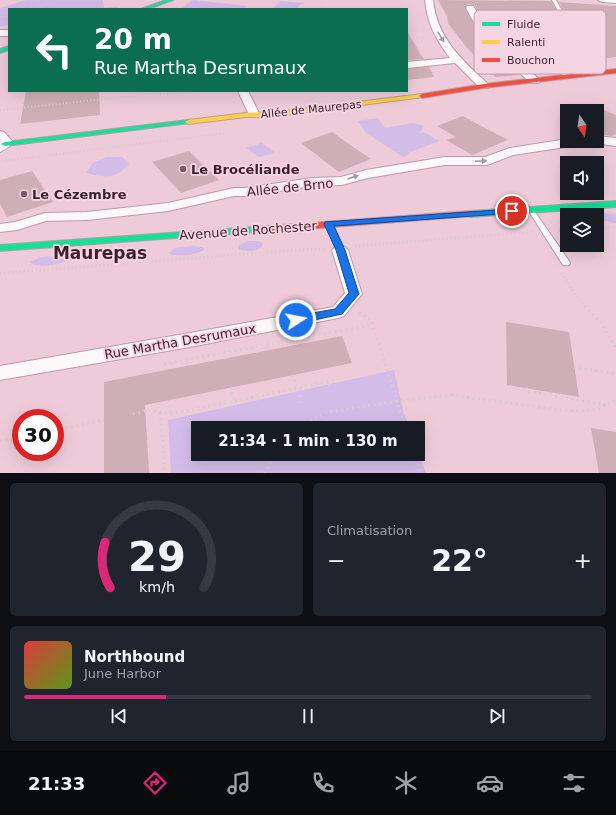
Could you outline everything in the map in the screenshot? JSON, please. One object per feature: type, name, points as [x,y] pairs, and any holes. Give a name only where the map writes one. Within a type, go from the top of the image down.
[{"type":"street","points":[[143,8],[171,0]]},
{"type":"street","points":[[429,0],[432,21],[436,28],[457,60],[484,86]]},
{"type":"street","points":[[602,0],[616,1]]},
{"type":"street","points":[[470,8],[474,16]]},
{"type":"street","points":[[408,66],[457,60]]},
{"type":"street","name":"Allée de Maurepas","points":[[606,73],[616,72]]},
{"type":"street","points":[[526,74],[534,81]]},
{"type":"street","name":"Allée de Maurepas","points":[[2,142],[254,115],[276,114],[460,92],[484,86],[592,74]]},
{"type":"street","points":[[243,92],[254,115]]},
{"type":"street","points":[[604,141],[616,142]]},
{"type":"street","name":"Allée de Brno","points":[[0,228],[16,226],[45,217],[92,215],[168,206],[234,192],[245,192],[312,182],[342,181],[366,174],[454,160],[487,161],[510,152],[560,144]]},
{"type":"street","name":"Avenue de Rochester","points":[[0,248],[616,204]]},
{"type":"street","points":[[338,312],[354,294],[339,249]]},
{"type":"street","name":"Rue Martha Desrumaux","points":[[0,373],[190,340],[338,312]]},
{"type":"lane","points":[[554,0],[559,10]]},
{"type":"lane","points":[[531,210],[566,263]]},
{"type":"lane","points":[[329,224],[339,249]]},
{"type":"path","points":[[39,0],[39,6]]},
{"type":"path","points":[[29,8],[68,0]]},
{"type":"path","points":[[408,32],[428,29]]},
{"type":"path","points":[[416,38],[422,38],[426,34]]},
{"type":"path","points":[[422,38],[421,42],[431,55],[441,62]]},
{"type":"path","points":[[0,110],[152,94],[158,95],[188,92]]},
{"type":"path","points":[[511,192],[514,195]]},
{"type":"path","points":[[604,228],[616,227]]},
{"type":"path","points":[[0,273],[339,249],[526,232]]},
{"type":"path","points":[[560,270],[574,293],[601,324],[616,348]]},
{"type":"path","points":[[338,312],[360,312],[371,320],[403,421]]},
{"type":"path","points":[[166,370],[165,364],[373,325]]},
{"type":"path","points":[[281,342],[283,348]]},
{"type":"path","points":[[223,353],[225,359]]},
{"type":"path","points":[[574,367],[616,374]]},
{"type":"path","points":[[292,375],[298,388],[301,405]]},
{"type":"path","points":[[132,414],[148,410],[171,414],[337,380]]},
{"type":"path","points":[[231,387],[234,401]]},
{"type":"path","points":[[525,388],[526,391],[607,405]]},
{"type":"path","points":[[311,421],[328,412],[397,401],[452,395],[580,412],[597,409],[616,400]]},
{"type":"path","points":[[169,400],[171,414]]},
{"type":"path","points":[[160,413],[165,473]]},
{"type":"path","points":[[64,428],[104,420]]},
{"type":"path","points":[[0,441],[12,439]]},
{"type":"path","points":[[264,473],[272,461]]},
{"type":"path","points":[[417,461],[421,473]]},
{"type":"shaded area","points":[[26,0],[103,0],[104,8],[8,8],[8,25],[0,26],[0,8]]},
{"type":"shaded area","points":[[193,0],[247,6],[244,8],[182,8]]},
{"type":"shaded area","points":[[281,1],[302,3],[297,8],[273,8]]},
{"type":"shaded area","points":[[378,118],[385,128],[413,123],[424,126],[419,134],[424,132],[439,141],[408,153],[410,154],[403,157],[365,132],[358,121]]},
{"type":"shaded area","points":[[262,143],[275,153],[259,157],[246,148]]},
{"type":"shaded area","points":[[106,157],[122,157],[129,164],[115,175],[99,176],[86,173],[93,163]]},
{"type":"shaded area","points":[[604,213],[616,214],[616,223],[604,221]]},
{"type":"shaded area","points":[[248,241],[258,241],[263,245],[255,251],[238,249],[239,245]]},
{"type":"shaded area","points":[[193,246],[202,247],[205,249],[197,253],[187,255],[172,255],[169,253],[175,248]]},
{"type":"shaded area","points":[[41,257],[67,257],[69,259],[61,263],[44,266],[30,262]]},
{"type":"shaded area","points":[[394,370],[407,421],[191,421],[191,461],[422,461],[426,473],[171,473],[168,420]]},
{"type":"building","points":[[438,0],[551,1],[556,10],[477,10],[474,5],[467,4],[465,9],[474,24],[474,55],[448,23],[447,16]]},
{"type":"building","points":[[559,2],[616,6],[616,57],[606,58],[606,10],[565,10]]},
{"type":"building","points":[[408,33],[421,55],[424,59],[408,60]]},
{"type":"building","points":[[429,67],[434,77],[408,80],[408,69]]},
{"type":"building","points":[[492,74],[519,75],[495,77]]},
{"type":"building","points":[[26,92],[99,92],[100,115],[20,124]]},
{"type":"building","points":[[604,110],[616,115],[616,134],[611,136],[604,134]]},
{"type":"building","points":[[463,116],[508,140],[472,155],[446,140],[456,137],[437,126]]},
{"type":"building","points":[[332,132],[371,159],[339,172],[301,143]]},
{"type":"building","name":"Le Brocéliande","points":[[189,151],[219,180],[181,193],[152,162]]},
{"type":"building","name":"Le Cézembre","points":[[32,171],[53,202],[7,217],[0,204],[0,180]]},
{"type":"building","points":[[506,322],[569,332],[579,397],[507,385]]},
{"type":"building","points":[[342,336],[352,363],[145,405],[149,473],[104,473],[104,382]]},
{"type":"building","points":[[591,428],[616,432],[616,473],[599,473]]},
{"type":"traffic: fast","points":[[146,8],[171,0]]},
{"type":"traffic: fast","points":[[0,51],[8,48]]},
{"type":"traffic: fast","points":[[5,144],[188,122]]},
{"type":"traffic: fast","points":[[471,214],[616,204]]},
{"type":"traffic: fast","points":[[0,248],[268,229]]},
{"type":"traffic: slow","points":[[188,122],[246,115],[276,114],[422,96]]},
{"type":"traffic: jam","points":[[606,72],[616,71]]},
{"type":"traffic: jam","points":[[422,96],[484,86],[590,74]]},
{"type":"traffic: jam","points":[[268,229],[471,214]]},
{"type":"place","name":"Le Brocéliande","points":[[183,169]]},
{"type":"place","name":"Le Cézembre","points":[[24,194]]},
{"type":"district","name":"Maurepas","points":[[100,253]]},
{"type":"route","points":[[296,320],[338,312],[354,294],[349,275],[329,224],[512,211]]}]
